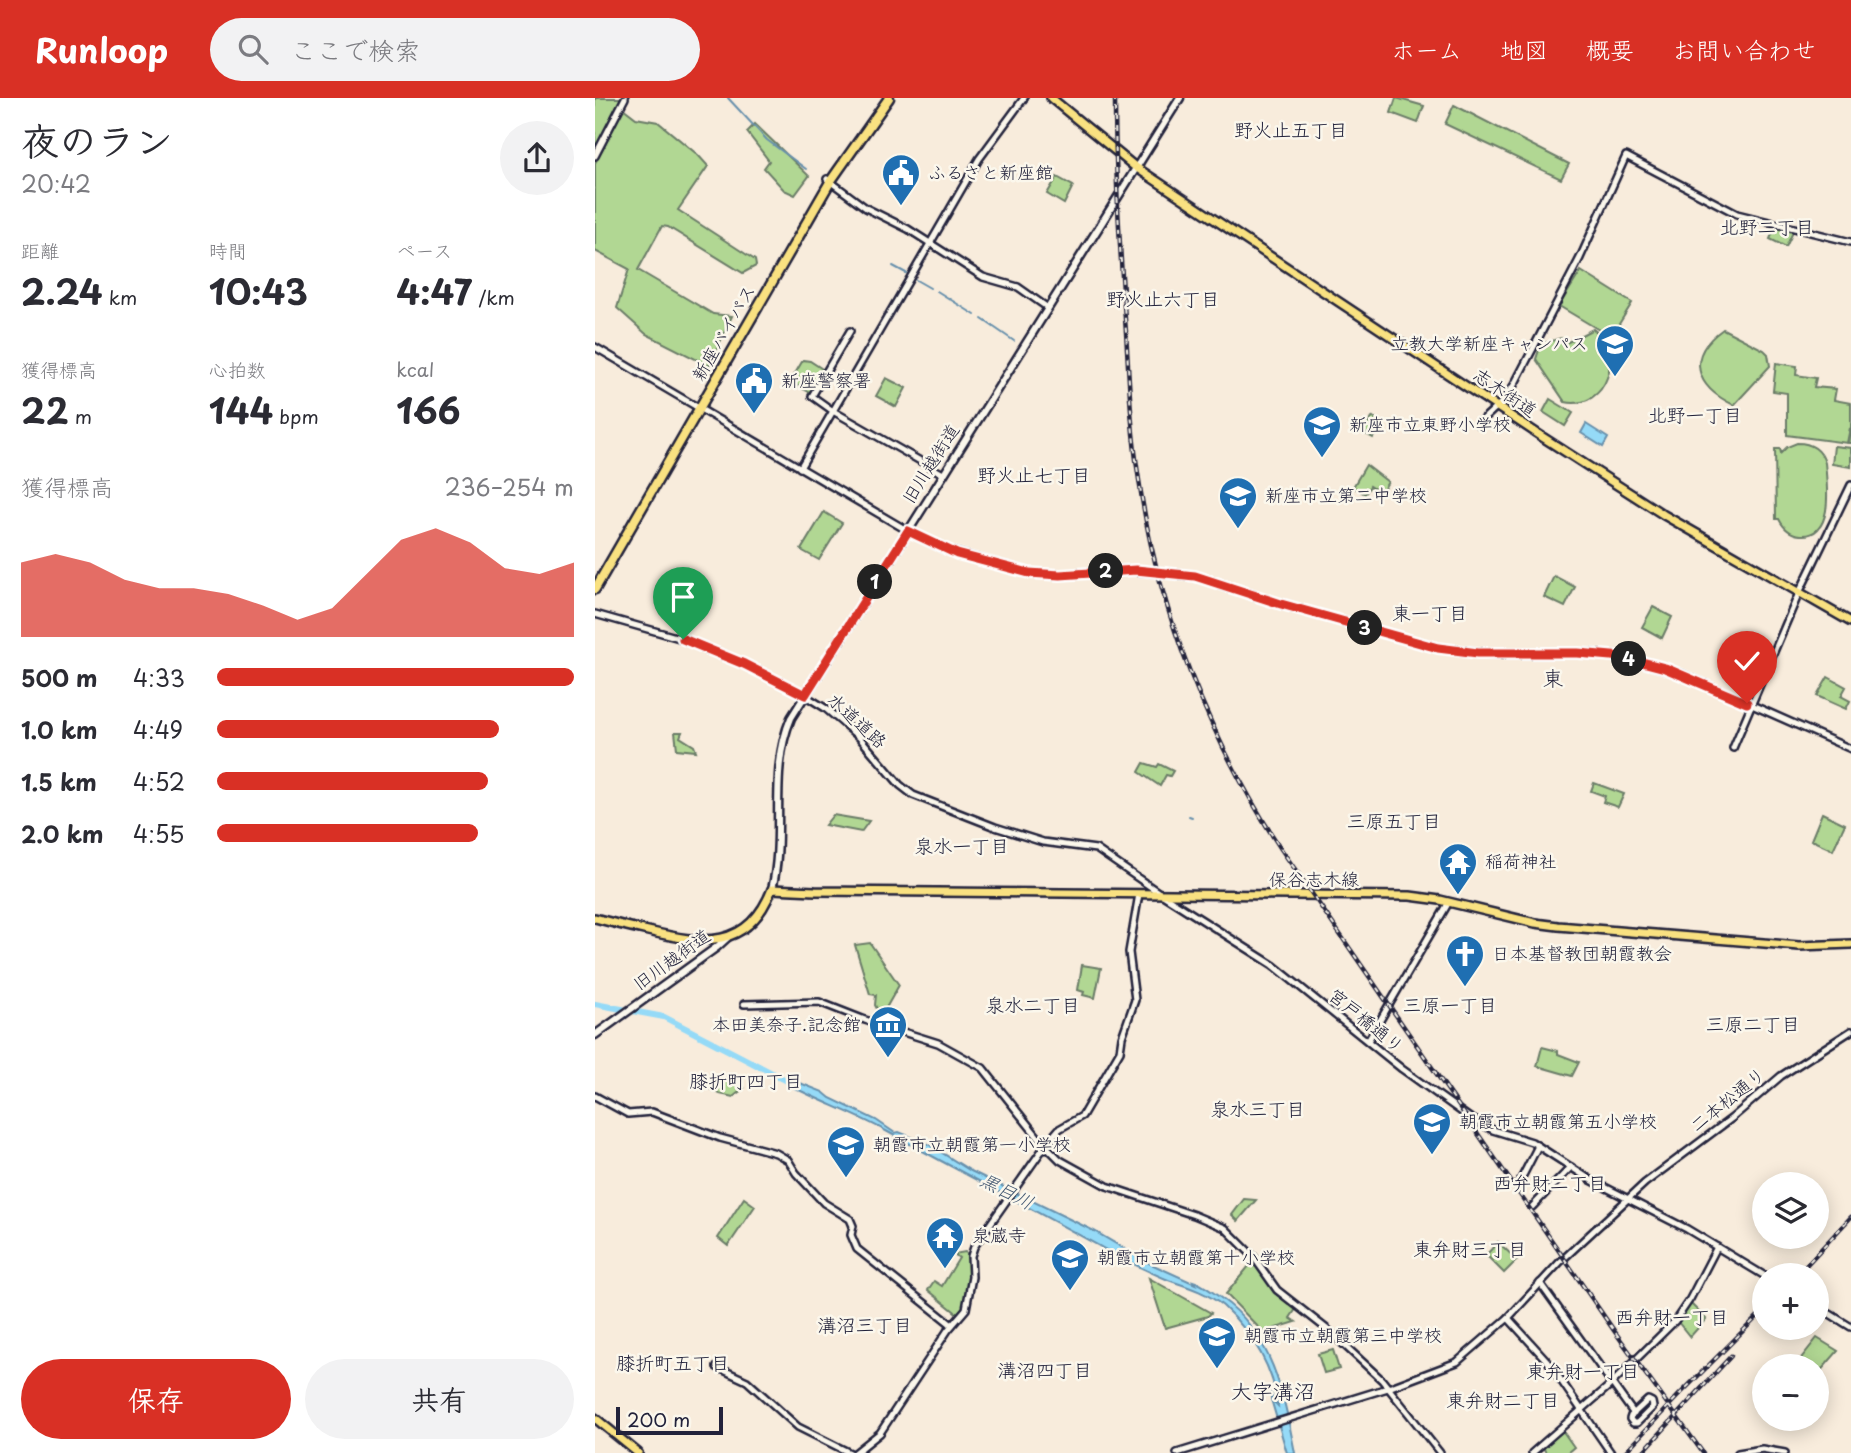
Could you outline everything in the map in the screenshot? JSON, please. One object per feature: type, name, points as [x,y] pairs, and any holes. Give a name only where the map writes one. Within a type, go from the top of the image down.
[{"type":"highway","name":"新座バイパス","points":[[595,582],[828,181],[886,98]]},
{"type":"highway","name":"新座バイパス","points":[[595,589],[697,407]]},
{"type":"main road","name":"志木街道","points":[[1051,98],[1136,167],[1497,407],[1655,509],[1851,622]]},
{"type":"main road","name":"旧川越街道","points":[[595,1035],[715,944],[754,918],[764,906],[772,889],[783,743],[791,718],[1179,98]]},
{"type":"main road","name":"保谷志木線","points":[[772,889],[1381,895],[1429,898],[1551,926],[1790,945],[1851,944]]},
{"type":"main road","points":[[595,918],[682,939],[715,944]]},
{"type":"main road","points":[[595,1418],[638,1453]]},
{"type":"street","points":[[595,156],[625,98]]},
{"type":"street","points":[[800,468],[979,159],[1024,98]]},
{"type":"street","points":[[1478,424],[1497,407],[1514,385],[1573,271],[1626,156],[1737,214],[1851,242]]},
{"type":"street","points":[[828,181],[866,208],[888,218],[983,277],[1018,287],[1048,308]]},
{"type":"street","points":[[850,331],[812,396],[833,411],[943,474]]},
{"type":"street","points":[[595,347],[908,531],[957,554],[1029,573],[1060,575],[1136,570],[1195,576],[1281,604],[1438,648],[1478,653],[1578,653],[1623,657],[1665,668],[1851,749]]},
{"type":"street","points":[[1733,748],[1799,593],[1851,485]]},
{"type":"street","name":"水道道路","points":[[595,614],[683,639],[744,664],[805,695],[859,737],[900,785],[913,795],[995,827],[1043,842],[1095,849]]},
{"type":"street","name":"宮戸橋通り","points":[[1095,849],[1273,965],[1470,1118],[1493,1130],[1538,1146],[1595,1183],[1677,1223],[1752,1268]]},
{"type":"street","points":[[855,1453],[880,1433],[952,1325],[962,1315],[972,1277],[972,1250],[1045,1146],[1059,1129],[1082,1116],[1098,1084],[1118,1054],[1135,1000],[1129,952],[1139,894]]},
{"type":"street","points":[[1368,1041],[1450,902]]},
{"type":"street","points":[[744,1004],[819,1002],[865,1020],[938,1042],[986,1072],[1045,1146],[1070,1167],[1107,1186],[1225,1228],[1252,1256],[1277,1290],[1328,1330],[1382,1380],[1440,1453]]},
{"type":"street","name":"二本松通り","points":[[1177,1453],[1386,1388],[1452,1364],[1508,1318],[1627,1198],[1747,1106],[1781,1076],[1851,1031]]},
{"type":"street","points":[[595,1096],[628,1114],[652,1112],[720,1138],[766,1149],[788,1160],[796,1173],[824,1203],[850,1219],[853,1226],[851,1235],[857,1250],[952,1325]]},
{"type":"street","points":[[1518,1185],[1538,1146]]},
{"type":"street","points":[[1532,1207],[1571,1167]]},
{"type":"street","points":[[1532,1453],[1612,1383],[1682,1311],[1717,1247]]},
{"type":"street","points":[[1540,1283],[1634,1413]]},
{"type":"street","points":[[1829,1314],[1849,1326]]},
{"type":"street","points":[[1508,1318],[1538,1349],[1611,1453]]},
{"type":"street","points":[[717,1367],[747,1381],[798,1427],[850,1453]]},
{"type":"street","points":[[1647,1400],[1652,1402],[1653,1407],[1635,1424],[1630,1419],[1634,1413],[1647,1400]]},
{"type":"street","points":[[1738,1453],[1762,1449],[1785,1453]]},
{"type":"green space","points":[[595,98],[624,98],[595,154]]},
{"type":"green space","points":[[1396,98],[1424,106],[1418,123],[1391,113]]},
{"type":"green space","points":[[1454,105],[1569,164],[1561,179],[1445,124]]},
{"type":"green space","points":[[623,108],[636,118],[658,122],[708,166],[678,210],[755,260],[756,266],[743,273],[668,227],[662,226],[638,270],[713,314],[732,316],[709,366],[646,334],[617,308],[629,269],[595,251],[595,163]]},
{"type":"green space","points":[[755,124],[809,176],[795,195],[784,190],[764,168],[769,161],[747,132]]},
{"type":"green space","points":[[1057,177],[1073,186],[1064,204],[1047,194]]},
{"type":"green space","points":[[1776,225],[1794,230],[1786,247],[1770,239]]},
{"type":"green space","points":[[1581,271],[1632,303],[1611,337],[1559,306]]},
{"type":"green space","points":[[1593,329],[1603,339],[1608,351],[1610,365],[1607,378],[1592,398],[1580,402],[1565,402],[1536,359],[1541,344],[1561,338],[1568,342]]},
{"type":"green space","points":[[1723,329],[1764,350],[1768,354],[1770,366],[1734,405],[1710,389],[1700,370],[1699,360],[1703,350]]},
{"type":"green space","points":[[803,360],[810,361],[824,370],[811,393],[790,382]]},
{"type":"green space","points":[[1776,363],[1797,366],[1796,375],[1816,378],[1814,387],[1836,389],[1834,400],[1851,403],[1851,443],[1848,443],[1850,428],[1847,443],[1787,435],[1787,393],[1773,391]]},
{"type":"green space","points":[[886,378],[906,388],[896,407],[876,396]]},
{"type":"green space","points":[[1550,399],[1573,413],[1565,426],[1543,412]]},
{"type":"green space","points":[[1373,417],[1381,424],[1373,438],[1362,432]]},
{"type":"green space","points":[[1797,443],[1807,444],[1818,451],[1825,463],[1827,496],[1824,519],[1819,528],[1811,534],[1790,532],[1776,519],[1775,449],[1780,449],[1781,453]]},
{"type":"green space","points":[[1834,446],[1851,448],[1851,467],[1832,464]]},
{"type":"green space","points":[[1366,465],[1388,482],[1381,493],[1370,486],[1365,494],[1353,487]]},
{"type":"green space","points":[[824,512],[842,523],[819,560],[801,550]]},
{"type":"green space","points":[[1554,576],[1575,587],[1565,607],[1544,597]]},
{"type":"green space","points":[[1653,607],[1672,617],[1662,638],[1642,627]]},
{"type":"green space","points":[[1828,677],[1846,687],[1841,696],[1850,701],[1846,709],[1817,696]]},
{"type":"green space","points":[[675,732],[682,732],[680,737],[694,746],[696,751],[677,749]]},
{"type":"green space","points":[[1144,763],[1157,767],[1159,764],[1173,771],[1170,776],[1166,775],[1160,786],[1139,772]]},
{"type":"green space","points":[[1594,783],[1624,794],[1618,807],[1603,802],[1605,796],[1591,791]]},
{"type":"green space","points":[[1822,813],[1845,824],[1833,850],[1811,840]]},
{"type":"green space","points":[[833,815],[869,821],[861,832],[825,825]]},
{"type":"green space","points":[[870,943],[899,985],[882,1015],[875,1005],[876,995],[870,994],[855,945]]},
{"type":"green space","points":[[1082,965],[1101,968],[1095,998],[1083,995],[1084,992],[1078,990]]},
{"type":"green space","points":[[1542,1047],[1558,1051],[1558,1054],[1579,1062],[1572,1076],[1537,1066]]},
{"type":"green space","points":[[719,1075],[744,1088],[733,1097],[710,1089]]},
{"type":"green space","points":[[744,1198],[755,1206],[728,1246],[718,1238]]},
{"type":"green space","points":[[1244,1199],[1256,1200],[1238,1221],[1232,1215]]},
{"type":"green space","points":[[1498,1242],[1517,1260],[1504,1273],[1486,1255]]},
{"type":"green space","points":[[965,1252],[969,1255],[969,1286],[959,1315],[928,1290],[934,1281],[942,1286],[959,1258],[954,1254]]},
{"type":"green space","points":[[1249,1266],[1257,1266],[1275,1293],[1296,1309],[1290,1318],[1296,1322],[1263,1332],[1226,1294]]},
{"type":"green space","points":[[1149,1278],[1211,1313],[1165,1328]]},
{"type":"green space","points":[[1690,1303],[1706,1319],[1690,1337],[1678,1322]]},
{"type":"green space","points":[[1815,1340],[1820,1340],[1838,1351],[1829,1361],[1829,1354],[1804,1354]]},
{"type":"green space","points":[[1333,1350],[1339,1369],[1324,1373],[1318,1354]]},
{"type":"green space","points":[[1562,1430],[1574,1447],[1567,1453],[1546,1453],[1543,1447]]},
{"type":"water","points":[[1586,424],[1608,438],[1603,447],[1581,433]]},
{"type":"water","points":[[795,1081],[823,1092],[895,1133],[899,1132],[928,1144],[971,1171],[1094,1231],[1149,1263],[1200,1284],[1221,1298],[1253,1329],[1264,1348],[1280,1388],[1295,1453],[1287,1453],[1271,1399],[1271,1392],[1278,1406],[1266,1364],[1243,1327],[1217,1301],[1131,1263],[874,1125],[791,1086]]},
{"type":"waterway","points":[[728,98],[767,140],[806,169]]},
{"type":"waterway","points":[[893,266],[906,273]]},
{"type":"waterway","points":[[916,280],[930,288]]},
{"type":"waterway","points":[[937,291],[975,315]]},
{"type":"waterway","points":[[982,319],[1014,341]]},
{"type":"waterway","name":"黒目川","points":[[595,1004],[664,1017],[799,1087]]},
{"type":"railway","points":[[1115,98],[1120,244],[1139,480],[1159,578],[1173,625],[1209,718],[1255,807],[1281,849],[1615,1332],[1703,1453]]},
{"type":"railway","points":[[1808,1263],[1851,1217]]},
{"type":"railway","points":[[1624,1453],[1752,1322]]},
{"type":"railway","points":[[1642,1453],[1731,1356]]},
{"type":"place","name":"ふるさと新座館","points":[[901,207]]},
{"type":"place","name":"立教大学新座キャンパス","points":[[1615,378]]},
{"type":"place","name":"新座警察署","points":[[754,415]]},
{"type":"place","name":"新座市立東野小学校","points":[[1322,459]]},
{"type":"place","name":"新座市立第二中学校","points":[[1238,530]]},
{"type":"place","name":"稲荷神社","points":[[1458,896]]},
{"type":"place","name":"日本基督教団朝霞教会","points":[[1465,988]]},
{"type":"place","name":"本田美奈子.記念館","points":[[888,1059]]},
{"type":"place","name":"朝霞市立朝霞第五小学校","points":[[1432,1156]]},
{"type":"place","name":"朝霞市立朝霞第一小学校","points":[[846,1179]]},
{"type":"place","name":"泉蔵寺","points":[[945,1270]]},
{"type":"place","name":"朝霞市立朝霞第十小学校","points":[[1070,1292]]},
{"type":"place","name":"朝霞市立朝霞第三中学校","points":[[1217,1370]]},
{"type":"district","name":"野火止五丁目","points":[[1291,130]]},
{"type":"district","name":"北野二丁目","points":[[1767,227]]},
{"type":"district","name":"野火止六丁目","points":[[1163,299]]},
{"type":"district","name":"北野一丁目","points":[[1695,415]]},
{"type":"district","name":"野火止七丁目","points":[[1034,475]]},
{"type":"district","name":"東一丁目","points":[[1430,613]]},
{"type":"district","name":"東","points":[[1553,679]]},
{"type":"district","name":"三原五丁目","points":[[1394,821]]},
{"type":"district","name":"泉水一丁目","points":[[962,846]]},
{"type":"district","name":"泉水二丁目","points":[[1033,1005]]},
{"type":"district","name":"三原一丁目","points":[[1450,1005]]},
{"type":"district","name":"三原二丁目","points":[[1753,1024]]},
{"type":"district","name":"膝折町四丁目","points":[[746,1081]]},
{"type":"district","name":"泉水三丁目","points":[[1258,1109]]},
{"type":"district","name":"西弁財二丁目","points":[[1550,1183]]},
{"type":"district","name":"東弁財三丁目","points":[[1470,1249]]},
{"type":"district","name":"西弁財一丁目","points":[[1672,1317]]},
{"type":"district","name":"溝沼三丁目","points":[[865,1325]]},
{"type":"district","name":"膝折町五丁目","points":[[673,1363]]},
{"type":"district","name":"溝沼四丁目","points":[[1045,1370]]},
{"type":"district","name":"東弁財一丁目","points":[[1583,1371]]},
{"type":"district","name":"大字溝沼","points":[[1273,1392]]},
{"type":"district","name":"東弁財二丁目","points":[[1503,1400]]},
{"type":"route","points":[[683,639],[744,664],[805,695],[908,531],[957,554],[1029,573],[1060,575],[1136,570],[1178,573],[1209,579],[1261,598],[1438,648],[1478,653],[1578,653],[1623,657],[1682,674],[1747,703]]}]
